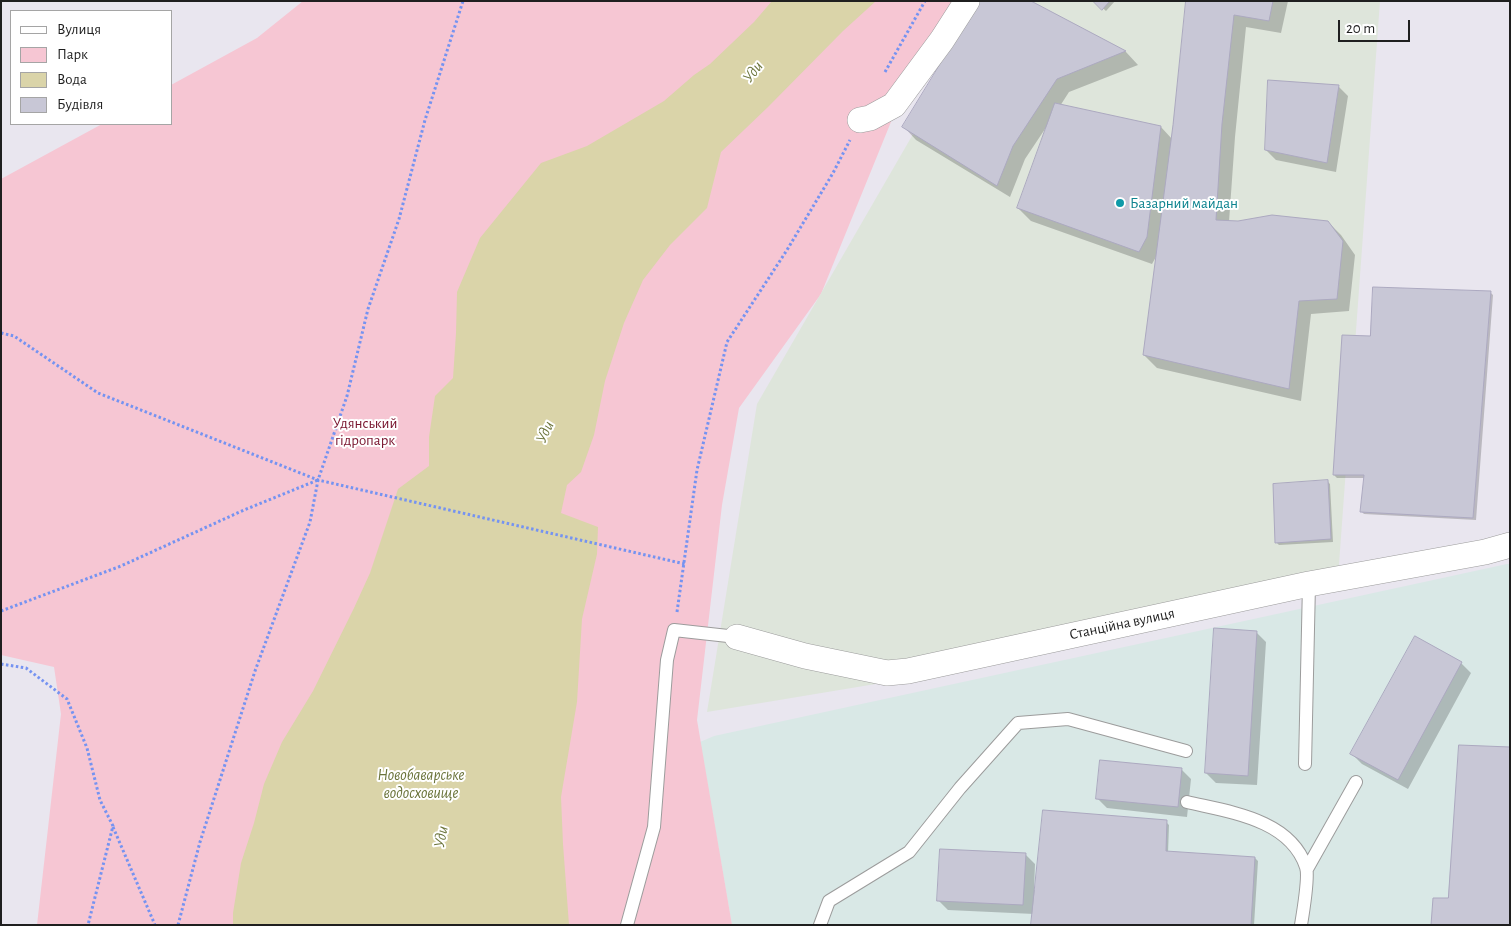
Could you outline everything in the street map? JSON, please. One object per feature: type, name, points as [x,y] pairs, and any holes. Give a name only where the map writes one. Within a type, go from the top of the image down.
[{"type":"street","points":[[860,120],[870,118],[894,105],[942,40],[967,1]]},
{"type":"street","name":"Станційна вулиця","points":[[737,637],[805,656],[887,673],[917,669],[1309,584],[1485,552],[1510,545]]},
{"type":"lane","points":[[1304,764],[1309,584]]},
{"type":"lane","points":[[627,925],[654,827],[667,660],[674,630],[737,637]]},
{"type":"lane","points":[[820,925],[829,901],[909,852],[960,788],[1018,723],[1068,718],[1186,751]]},
{"type":"lane","points":[[1301,925],[1307,869],[1356,782]]},
{"type":"lane","points":[[1187,802],[1267,824],[1295,846],[1307,869]]},
{"type":"path","points":[[178,925],[200,842],[255,671],[310,522],[318,480],[347,396],[368,309],[399,219],[425,120],[463,1]]},
{"type":"path","points":[[882,78],[925,1]]},
{"type":"path","points":[[674,630],[697,470],[727,342],[787,250],[828,182],[860,120]]},
{"type":"path","points":[[1,333],[14,336],[98,393],[318,480],[685,564]]},
{"type":"path","points":[[1,610],[121,566],[244,510],[318,480]]},
{"type":"path","points":[[1,664],[26,668],[67,699],[87,748],[100,800],[155,925]]},
{"type":"path","points":[[88,925],[113,826]]},
{"type":"shaded area","name":"Базарний майдан","points":[[990,1],[1380,1],[1338,578],[978,667],[707,712],[757,404]]},
{"type":"shaded area","points":[[1510,564],[1510,925],[732,925],[700,742],[714,736]]},
{"type":"green space","name":"Удянський гідропарк","points":[[303,1],[959,1],[893,117],[821,294],[739,408],[722,505],[697,720],[732,925],[37,925],[61,714],[54,667],[1,655],[1,179],[100,125],[172,125],[172,84],[257,38]]},
{"type":"water","points":[[772,1],[876,1],[843,31],[721,152],[707,208],[670,245],[643,280],[624,323],[605,381],[594,435],[581,472],[567,485],[561,513],[598,527],[597,554],[582,619],[577,702],[561,797],[569,925],[233,925],[233,913],[241,863],[264,784],[282,742],[313,691],[370,573],[398,489],[429,466],[429,437],[435,396],[453,378],[457,292],[480,238],[541,163],[587,146],[664,101],[710,64],[754,22]]},
{"type":"building","points":[[979,1],[1031,1],[1126,51],[1057,79],[1013,146],[997,186],[902,127]]},
{"type":"building","points":[[1093,1],[1110,1],[1102,10]]},
{"type":"building","points":[[1186,1],[1273,1],[1269,21],[1234,15],[1222,124],[1216,220],[1238,221],[1272,215],[1328,221],[1343,241],[1337,299],[1299,301],[1289,389],[1143,355],[1173,125]]},
{"type":"building","points":[[1268,80],[1339,85],[1327,163],[1265,150]]},
{"type":"building","points":[[1055,103],[1161,126],[1147,237],[1139,252],[1017,208]]},
{"type":"building","points":[[1373,287],[1491,291],[1473,518],[1360,512],[1364,475],[1333,475],[1342,335],[1370,336]]},
{"type":"building","points":[[1328,480],[1331,539],[1275,543],[1273,484]]},
{"type":"building","points":[[1214,628],[1257,631],[1248,776],[1205,773]]},
{"type":"building","points":[[1415,636],[1462,662],[1398,780],[1350,754]]},
{"type":"building","points":[[1459,745],[1510,747],[1510,925],[1431,925],[1433,898],[1448,898]]},
{"type":"building","points":[[1100,760],[1182,768],[1178,807],[1096,799]]},
{"type":"building","points":[[1043,810],[1167,820],[1166,851],[1255,857],[1251,925],[1031,925]]},
{"type":"building","points":[[940,849],[1026,853],[1023,905],[937,901]]},
{"type":"place","name":"Базарний майдан","points":[[1120,203]]},
{"type":"water label","name":"Уди","points":[[753,72]]},
{"type":"water label","name":"Уди","points":[[545,432]]},
{"type":"water label","name":"Новобаварське водосховище","points":[[421,784]]},
{"type":"water label","name":"Уди","points":[[441,837]]}]
